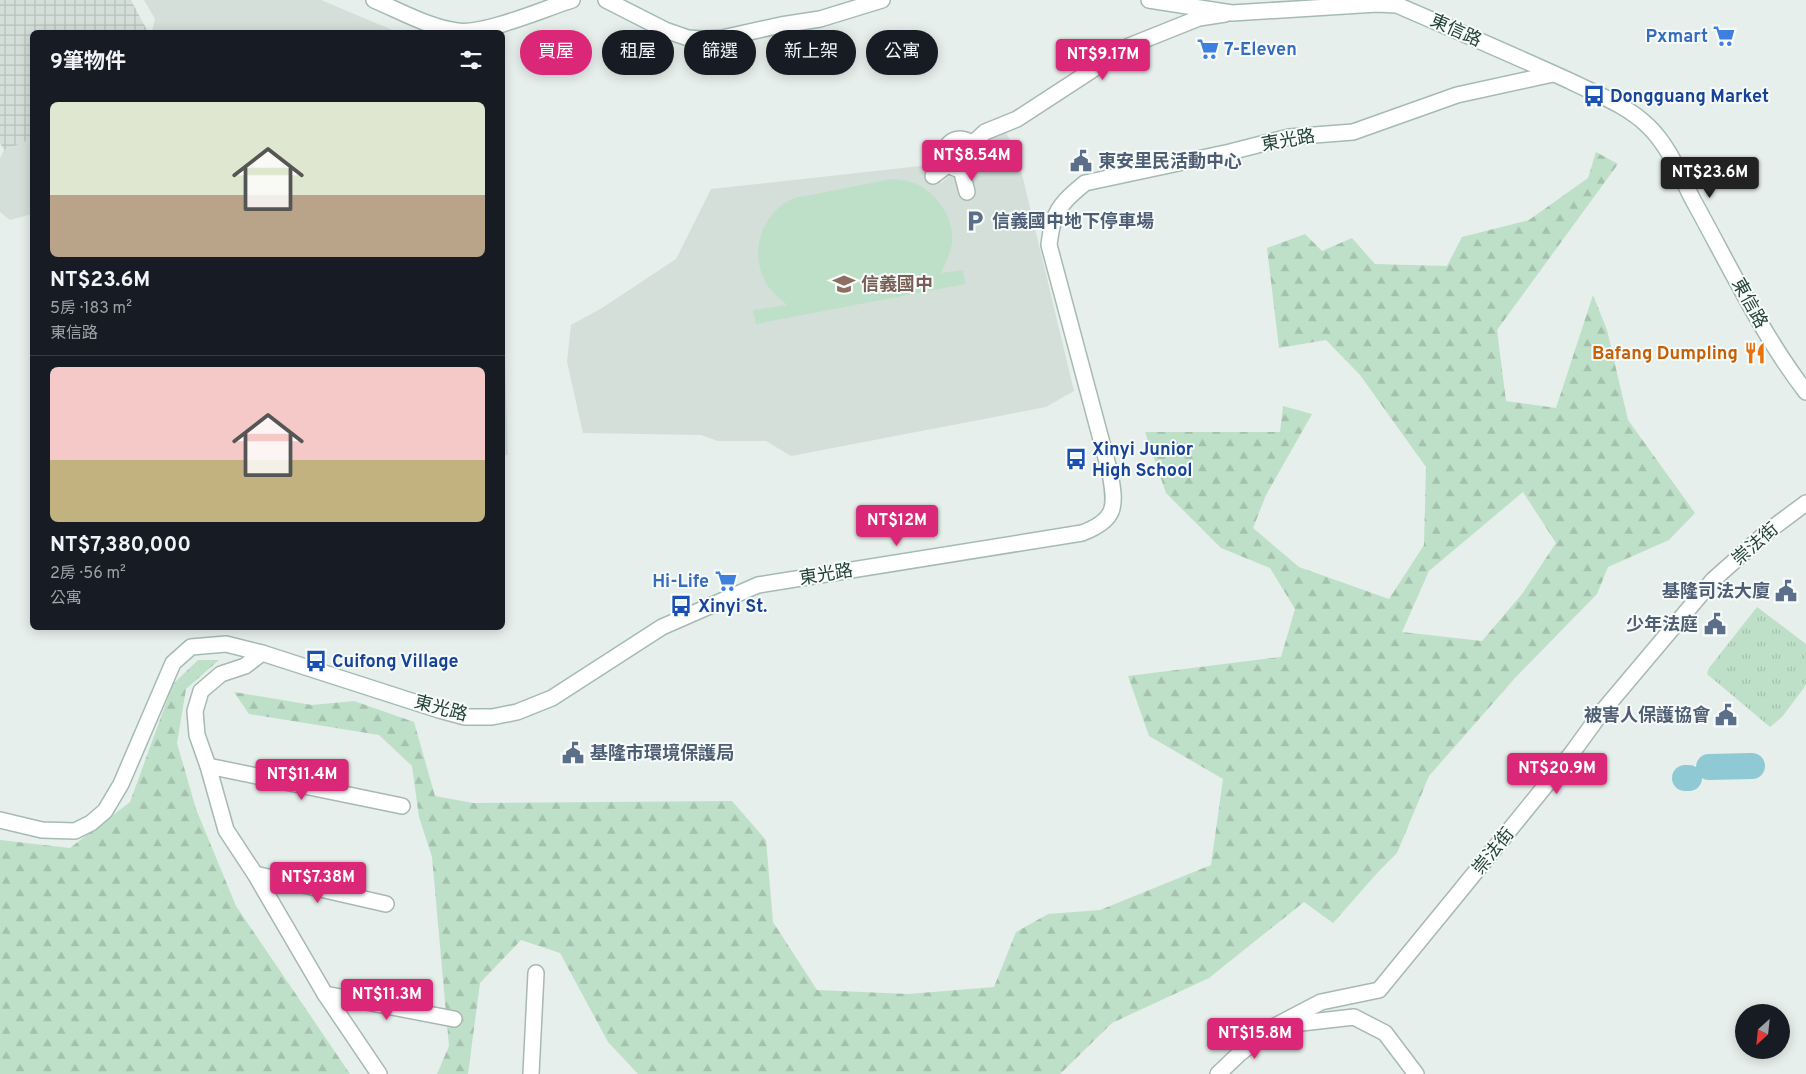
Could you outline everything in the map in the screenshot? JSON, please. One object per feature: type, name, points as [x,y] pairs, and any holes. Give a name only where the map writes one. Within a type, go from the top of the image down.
[{"type":"street","points":[[374,0],[428,23],[454,30]]},
{"type":"street","points":[[482,30],[572,0]]},
{"type":"street","points":[[606,0],[665,30],[688,38],[703,39],[722,38],[781,24],[820,19],[882,0]]},
{"type":"street","points":[[1149,0],[1232,12]]},
{"type":"street","name":"東信路","points":[[971,145],[985,132],[1017,119],[1129,46],[1199,18],[1232,12],[1376,4],[1397,5],[1610,100],[1634,114],[1649,126],[1675,162],[1769,337],[1790,371],[1806,392]]},
{"type":"street","name":"東光路","points":[[0,820],[42,830],[75,830],[91,823],[105,812],[114,799],[173,663],[191,647],[226,644],[262,653],[439,710],[466,717],[492,717],[517,712],[552,698],[662,628],[758,585],[1093,529],[1102,524],[1109,516],[1114,497],[1110,473],[1049,245],[1054,219],[1070,195],[1085,182],[1230,152],[1289,137],[1353,132],[1457,95],[1553,74]]},
{"type":"street","points":[[933,176],[955,167],[966,168],[973,162],[975,153],[971,145],[963,140],[959,139],[950,143],[945,151],[946,160],[955,167],[967,192]]},
{"type":"street","name":"崇法街","points":[[1218,1074],[1239,1054],[1275,1026],[1321,1002],[1379,990],[1572,753],[1601,713],[1713,580],[1767,532],[1806,503]]},
{"type":"street","points":[[262,653],[245,666],[221,674],[201,691],[195,711],[197,736],[208,766],[226,830],[255,874],[325,994],[379,1074]]},
{"type":"street","points":[[208,766],[402,806]]},
{"type":"street","points":[[255,874],[386,904]]},
{"type":"street","points":[[531,1074],[536,973]]},
{"type":"street","points":[[325,994],[454,1019]]},
{"type":"street","points":[[1275,1026],[1354,1017],[1384,1033],[1416,1074]]},
{"type":"shaded area","points":[[0,0],[131,0],[147,30],[30,30],[30,140],[4,150],[0,143]]},
{"type":"shaded area","points":[[144,0],[321,0],[392,30],[152,30],[155,19]]},
{"type":"shaded area","name":"信義國中","points":[[1002,127],[1016,149],[1074,391],[1046,407],[791,456],[766,441],[718,441],[701,435],[583,433],[567,362],[571,325],[602,308],[676,259],[711,189],[929,165],[931,171],[941,183],[948,177],[965,175],[974,170],[990,136]]},
{"type":"shaded area","points":[[30,140],[30,215],[10,220],[0,212],[0,158],[4,150]]},
{"type":"shaded area","points":[[505,361],[508,455],[505,456]]},
{"type":"green space","points":[[1596,152],[1618,164],[1497,330],[1506,401],[1556,408],[1593,295],[1607,330],[1628,420],[1695,513],[1669,540],[1608,567],[1597,594],[1515,678],[1429,776],[1397,853],[1333,923],[1304,902],[1209,978],[1112,1023],[1060,1074],[638,1074],[608,1042],[560,953],[521,940],[480,983],[468,1074],[437,1074],[449,1046],[432,857],[419,817],[412,766],[379,735],[249,714],[234,692],[312,705],[354,701],[414,722],[435,796],[473,803],[732,801],[766,840],[773,922],[817,990],[908,994],[994,987],[1016,932],[1048,914],[1100,910],[1211,865],[1223,779],[1149,736],[1128,676],[1281,657],[1295,609],[1270,568],[1221,548],[1166,493],[1145,432],[1280,432],[1283,406],[1312,414],[1266,495],[1253,528],[1299,567],[1389,599],[1424,545],[1426,467],[1360,375],[1326,340],[1279,348],[1267,248],[1305,234],[1322,251],[1352,238],[1375,264],[1447,266],[1462,237],[1529,220],[1588,178]],"holes":[[[1523,492],[1556,543],[1522,594],[1482,641],[1402,632],[1429,571]]]},
{"type":"green space","points":[[892,179],[909,181],[920,186],[928,191],[942,206],[950,224],[952,244],[941,273],[963,270],[965,284],[756,324],[753,310],[787,305],[766,283],[759,263],[760,238],[766,222],[771,216],[783,204],[796,198]]},
{"type":"green space","points":[[1757,607],[1806,644],[1806,685],[1782,717],[1770,727],[1707,674],[1709,668]]},
{"type":"green space","points":[[198,660],[219,660],[186,689],[177,743],[196,809],[236,906],[350,1074],[0,1074],[0,840],[70,848],[130,802],[173,684]]},
{"type":"waterway","points":[[1709,767],[1752,766]]},
{"type":"place","name":"Pxmart","points":[[1724,36]]},
{"type":"place","name":"7-Eleven","points":[[1208,49]]},
{"type":"place","name":"Dongguang Market","points":[[1594,96]]},
{"type":"place","name":"東安里民活動中心","points":[[1081,161]]},
{"type":"place","name":"信義國中地下停車場","points":[[975,221]]},
{"type":"place","name":"信義國中","points":[[844,284]]},
{"type":"place","name":"Bafang Dumpling","points":[[1755,353]]},
{"type":"place","name":"Xinyi Junior High School","points":[[1076,459]]},
{"type":"place","name":"Hi-Life","points":[[726,581]]},
{"type":"place","name":"基隆司法大廈","points":[[1786,591]]},
{"type":"place","name":"Xinyi St.","points":[[681,606]]},
{"type":"place","name":"少年法庭","points":[[1715,624]]},
{"type":"place","name":"Cuifong Village","points":[[316,661]]},
{"type":"place","name":"被害人保護協會","points":[[1726,715]]},
{"type":"place","name":"基隆市環境保護局","points":[[573,753]]}]
